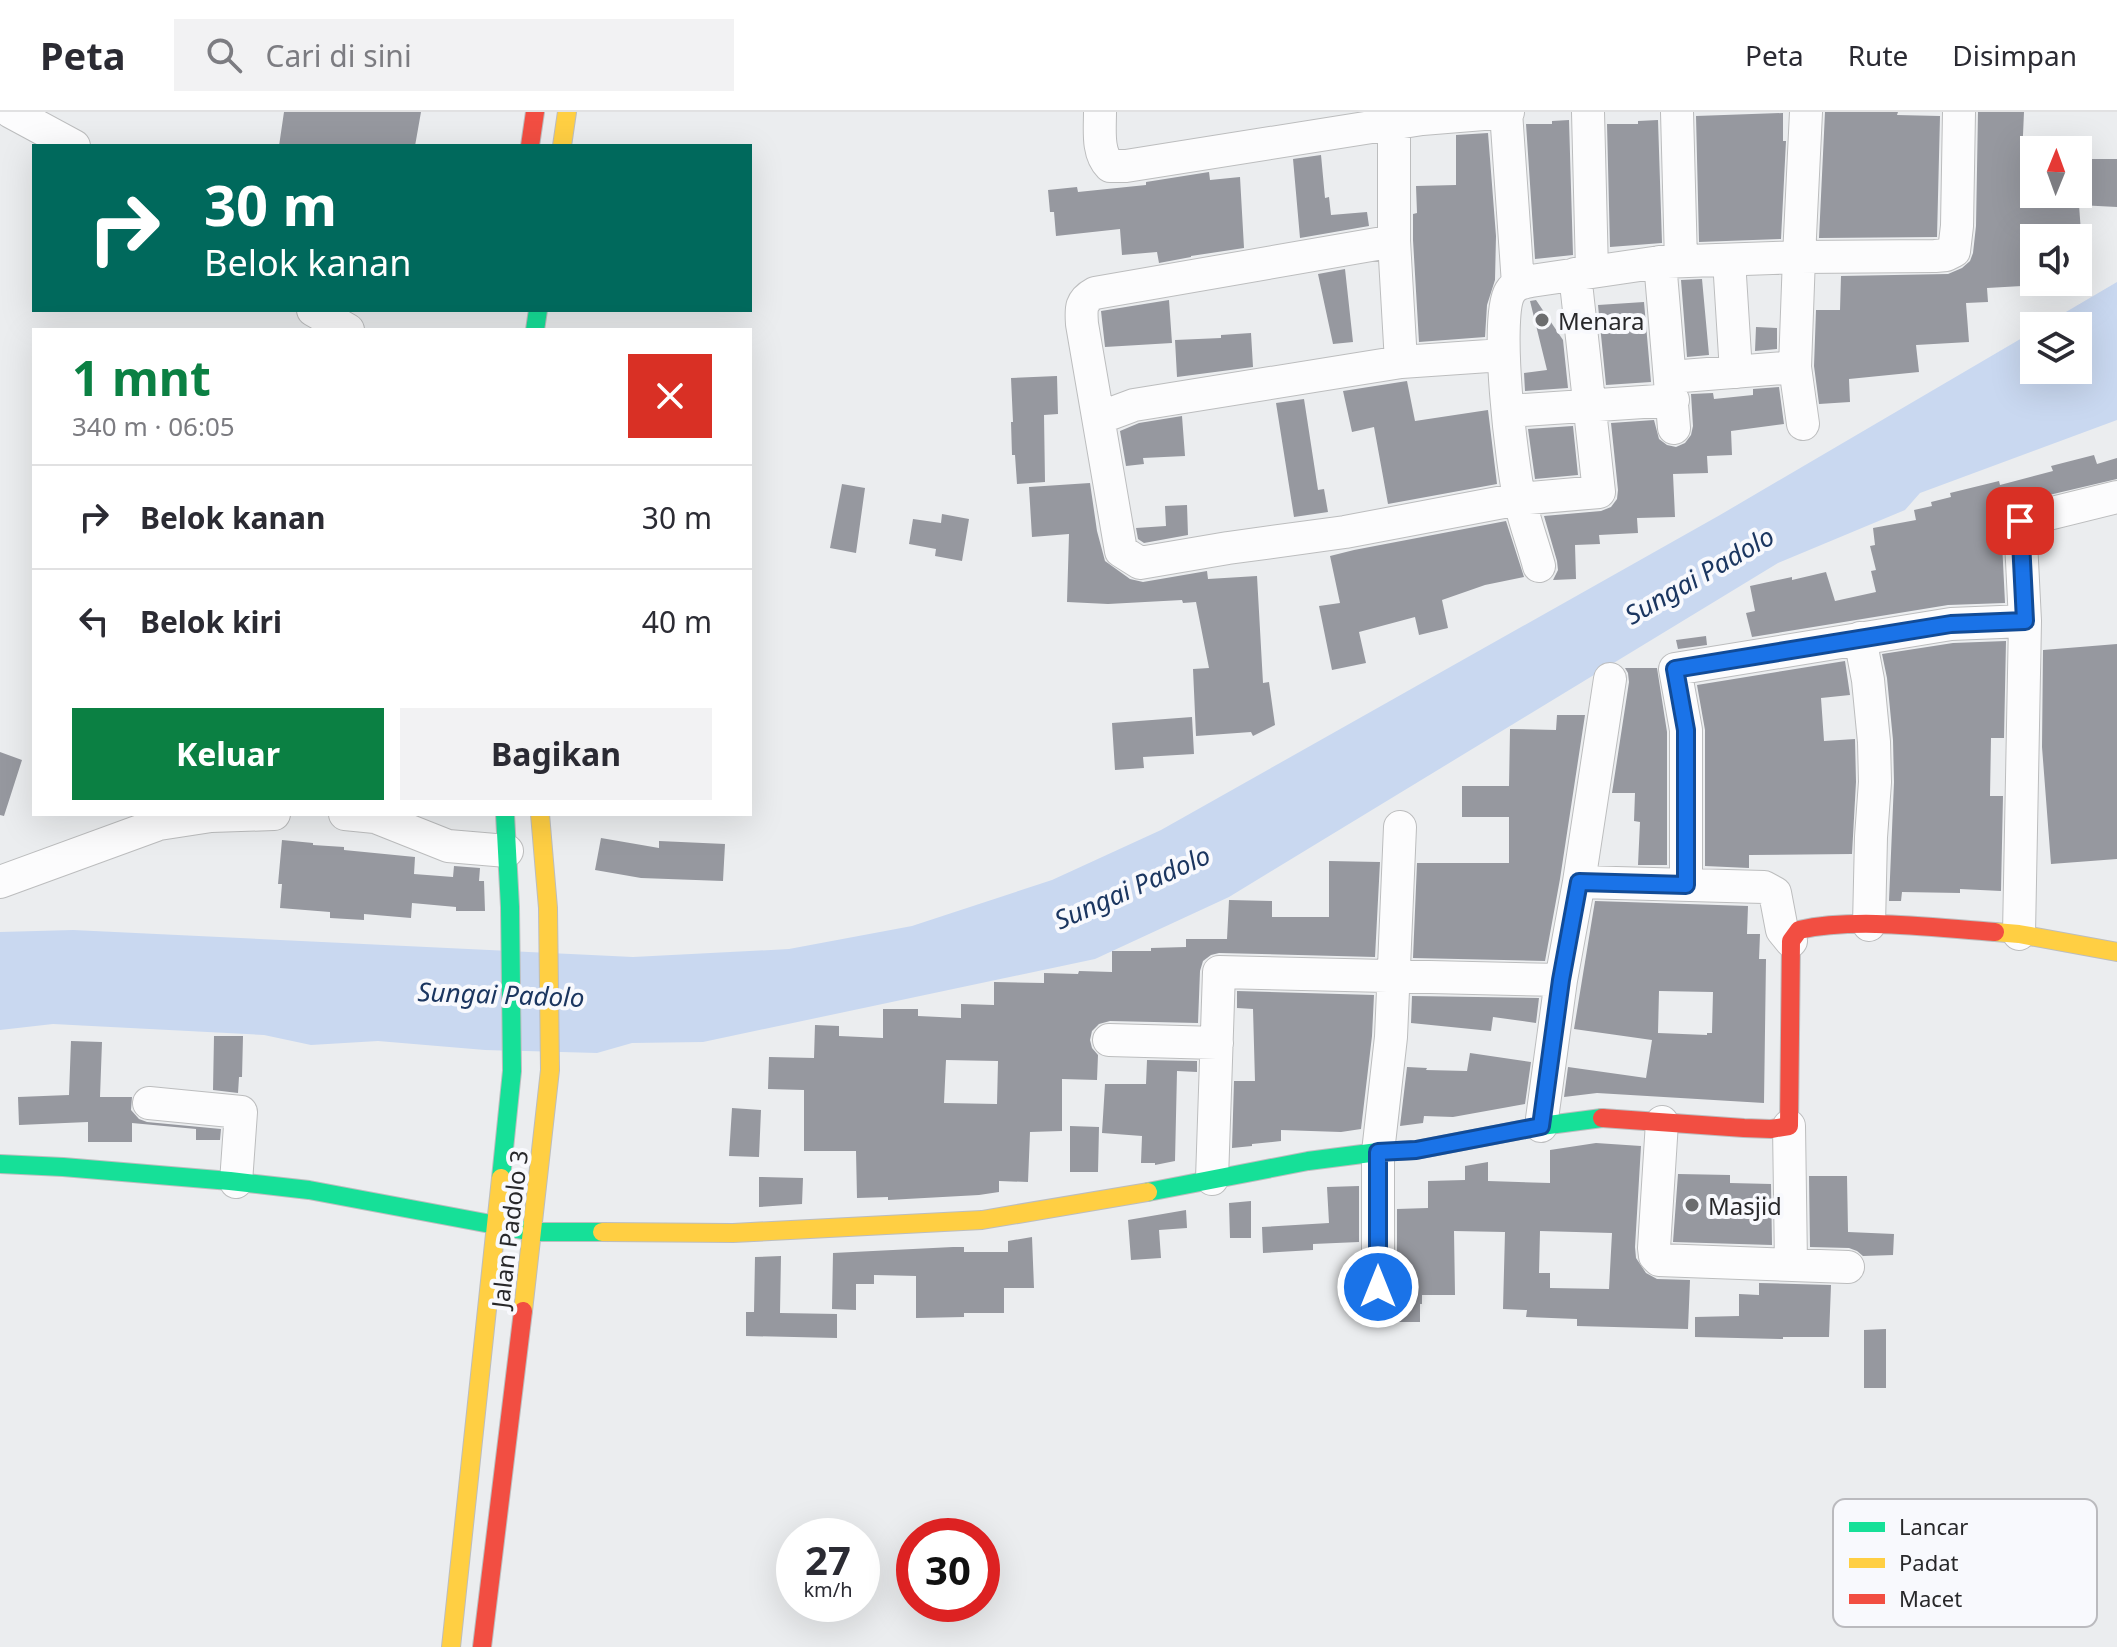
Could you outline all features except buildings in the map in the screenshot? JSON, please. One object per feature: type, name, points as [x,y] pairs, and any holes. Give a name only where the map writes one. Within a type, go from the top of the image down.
[{"type":"street","points":[[11,112],[70,144]]},
{"type":"street","points":[[530,144],[535,112]]},
{"type":"street","points":[[562,144],[567,112]]},
{"type":"street","points":[[1100,112],[1102,151],[1110,166],[1394,123],[1507,112],[1518,284]]},
{"type":"street","points":[[1394,241],[1089,296],[1081,307],[1121,551],[1140,563],[1345,532],[1519,499],[1599,492],[1584,272],[1588,112]]},
{"type":"street","points":[[1672,402],[1671,262],[1677,112]]},
{"type":"street","points":[[1803,424],[1795,367],[1806,112]]},
{"type":"street","points":[[1539,566],[1519,499],[1503,355],[1507,297],[1518,284],[1584,272],[1671,262],[1946,255],[1954,251],[1957,226],[1959,112]]},
{"type":"street","points":[[1394,123],[1394,241],[1401,362]]},
{"type":"street","points":[[1729,260],[1736,372]]},
{"type":"street","points":[[316,312],[344,328]]},
{"type":"street","points":[[1099,418],[1134,405],[1401,362],[1503,355]]},
{"type":"street","points":[[1508,411],[1672,402],[1736,372],[1795,367]]},
{"type":"street","points":[[2019,934],[2025,621],[2020,521],[2117,497]]},
{"type":"street","points":[[1686,885],[1686,730],[1675,669],[1951,624],[2025,621]]},
{"type":"street","points":[[1860,638],[1874,742],[1869,925]]},
{"type":"street","points":[[1541,1126],[1561,980],[1610,679]]},
{"type":"street","points":[[0,882],[159,824],[211,816]]},
{"type":"street","points":[[365,816],[375,817],[448,846],[507,851]]},
{"type":"street","name":"Jalan Padolo 3","points":[[451,1647],[512,1071],[510,907],[505,816]]},
{"type":"street","name":"Jalan Padolo 3","points":[[482,1647],[550,1070],[548,908],[540,816]]},
{"type":"street","points":[[1378,1287],[1378,1152],[1391,1037],[1400,827]]},
{"type":"street","points":[[1579,882],[1764,887],[1775,893],[1782,930],[1791,941]]},
{"type":"street","points":[[1791,1265],[1791,941],[1799,930],[1822,925],[1869,925],[2019,934],[2117,952]]},
{"type":"street","points":[[1212,1179],[1219,972],[1561,980]]},
{"type":"street","points":[[1109,1040],[1217,1043]]},
{"type":"street","points":[[149,1103],[241,1112],[236,1182]]},
{"type":"street","points":[[0,1164],[309,1190],[533,1232],[733,1233],[982,1220],[1308,1161],[1416,1150],[1595,1118],[1744,1128],[1789,1126]]},
{"type":"street","points":[[1662,1122],[1654,1248],[1659,1260],[1848,1267]]},
{"type":"water","name":"Sungai Padolo","points":[[2117,282],[2117,420],[1920,493],[1905,510],[1778,563],[1229,897],[1095,959],[703,1042],[632,1043],[597,1053],[485,1050],[378,1041],[311,1045],[264,1035],[53,1024],[0,1030],[0,932],[73,930],[633,957],[789,949],[912,926],[1052,880],[1161,830],[1720,515],[2020,339],[2020,384],[2092,384],[2092,312],[2066,312]]},
{"type":"traffic: fast","points":[[535,328],[538,312]]},
{"type":"traffic: fast","points":[[501,1178],[512,1071],[510,907],[505,816]]},
{"type":"traffic: fast","points":[[1148,1192],[1308,1161],[1416,1150],[1541,1126],[1602,1118]]},
{"type":"traffic: fast","points":[[0,1164],[230,1181],[309,1190],[533,1232],[602,1232]]},
{"type":"traffic: slow","points":[[562,144],[567,112]]},
{"type":"traffic: slow","points":[[523,1311],[550,1070],[548,908],[540,816]]},
{"type":"traffic: slow","points":[[1995,932],[2117,952]]},
{"type":"traffic: slow","points":[[451,1647],[501,1178]]},
{"type":"traffic: slow","points":[[602,1232],[733,1233],[982,1220],[1148,1192]]},
{"type":"traffic: jam","points":[[530,144],[535,112]]},
{"type":"traffic: jam","points":[[1602,1118],[1744,1128],[1789,1126],[1791,941],[1799,930],[1871,924],[1995,932]]},
{"type":"traffic: jam","points":[[482,1647],[523,1311]]},
{"type":"place","name":"Menara","points":[[1542,320]]},
{"type":"place","name":"Masjid","points":[[1692,1205]]},
{"type":"route","points":[[1378,1287],[1378,1152],[1416,1150],[1541,1126],[1561,980],[1579,882],[1686,885],[1686,730],[1675,669],[1951,624],[2025,621],[2020,521]]}]
